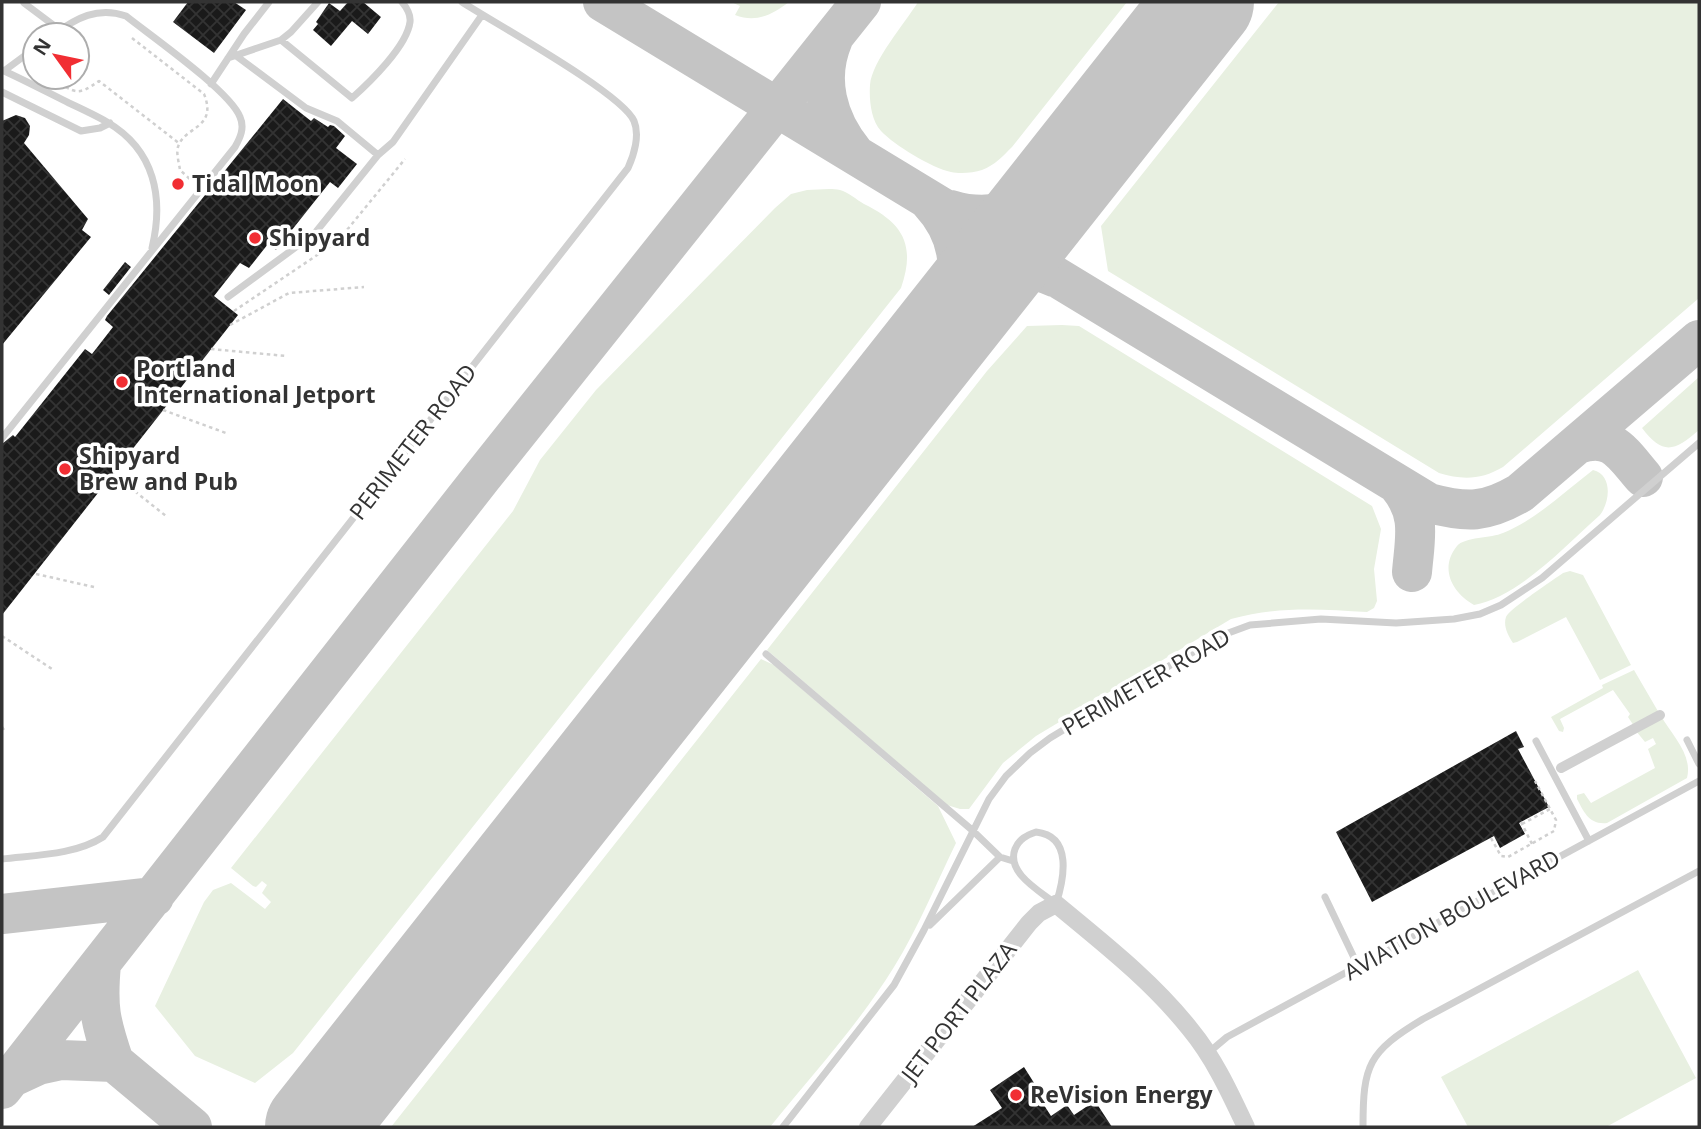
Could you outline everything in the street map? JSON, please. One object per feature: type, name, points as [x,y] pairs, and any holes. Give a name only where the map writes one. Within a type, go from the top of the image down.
[{"type":"street","points":[[1561,768],[1660,715]]},
{"type":"street","points":[[1056,904],[1155,988],[1191,1029],[1226,1085],[1246,1127]]},
{"type":"street","name":"JET PORT PLAZA","points":[[867,1127],[1029,923],[1039,913],[1056,904]]},
{"type":"lane","points":[[211,84],[269,2]]},
{"type":"lane","points":[[232,56],[281,40],[318,2]]},
{"type":"lane","points":[[281,40],[352,98],[365,87],[405,38],[410,20],[409,12],[402,2]]},
{"type":"lane","name":"PERIMETER ROAD","points":[[2,859],[68,850],[90,845],[103,837],[628,168],[634,154],[636,134],[634,121],[622,105],[594,84],[462,2]]},
{"type":"lane","points":[[24,3],[43,21]]},
{"type":"lane","points":[[2,438],[235,148],[242,128],[241,117],[222,92],[126,16],[113,11],[97,12],[75,21]]},
{"type":"lane","points":[[228,297],[314,233],[378,155],[393,142],[482,15]]},
{"type":"lane","points":[[232,56],[306,108],[337,121],[378,155]]},
{"type":"lane","points":[[21,58],[3,70],[110,123],[136,145],[148,165],[156,188],[158,211],[151,252]]},
{"type":"lane","points":[[2,92],[81,131],[100,128],[110,123]]},
{"type":"lane","name":"PERIMETER ROAD","points":[[783,1127],[894,985],[925,930],[989,799],[1006,776],[1030,753],[1091,713],[1223,635],[1250,625],[1321,619],[1396,623],[1454,619],[1480,614],[1501,605],[1542,578],[1699,443]]},
{"type":"lane","points":[[766,654],[972,830],[1000,858],[1013,861]]},
{"type":"lane","points":[[1687,740],[1699,764]]},
{"type":"lane","points":[[1536,741],[1589,841]]},
{"type":"lane","name":"AVIATION BOULEVARD","points":[[1207,1054],[1227,1037],[1699,780]]},
{"type":"lane","points":[[1045,833],[1058,842],[1062,850],[1064,879],[1056,904],[1021,875],[1013,861],[1016,845],[1028,834],[1045,833]]},
{"type":"lane","points":[[925,930],[1000,858]]},
{"type":"lane","points":[[1363,1127],[1363,1089],[1366,1076],[1370,1063],[1388,1042],[1423,1019],[1699,870]]},
{"type":"lane","points":[[1325,897],[1358,966]]},
{"type":"path","points":[[132,38],[204,94],[208,105],[206,114],[199,127],[178,148],[180,170],[202,188]]},
{"type":"path","points":[[91,86],[99,81],[180,144]]},
{"type":"path","points":[[234,311],[338,240],[405,159]]},
{"type":"path","points":[[230,325],[289,293],[364,287]]},
{"type":"path","points":[[211,349],[286,356]]},
{"type":"path","points":[[163,411],[226,433]]},
{"type":"path","points":[[113,474],[166,516]]},
{"type":"path","points":[[36,573],[94,587]]},
{"type":"path","points":[[2,636],[52,669]]},
{"type":"path","points":[[1491,838],[1503,858],[1554,831],[1556,820],[1535,781]]},
{"type":"path","points":[[1532,844],[1522,823],[1550,809]]},
{"type":"green space","points":[[731,2],[789,2],[770,14],[750,18],[735,15],[740,6]]},
{"type":"green space","points":[[918,2],[1127,2],[1012,147],[987,168],[962,173],[943,170],[904,149],[881,131],[873,116],[870,97],[872,75]]},
{"type":"green space","points":[[1279,2],[1699,2],[1699,298],[1503,467],[1495,471],[1471,478],[1439,473],[1108,271],[1101,226]]},
{"type":"green space","points":[[807,190],[843,191],[877,211],[897,228],[903,237],[907,259],[901,288],[293,1053],[255,1083],[195,1056],[155,1006],[204,902],[213,890],[231,883],[265,909],[271,902],[262,893],[267,885],[262,881],[256,887],[253,886],[231,868],[513,511],[540,460],[596,390],[775,208],[791,194]]},
{"type":"green space","points":[[1027,326],[1079,326],[1372,506],[1381,529],[1374,569],[1377,601],[1374,608],[1367,612],[1282,610],[1231,619],[1036,736],[1003,763],[969,809],[960,809],[947,805],[767,650],[987,371]]},
{"type":"green space","points":[[1699,377],[1699,430],[1676,446],[1656,443],[1642,428]]},
{"type":"green space","points":[[1593,470],[1604,477],[1607,483],[1606,503],[1600,515],[1557,555],[1508,592],[1474,605],[1460,594],[1450,579],[1449,571],[1449,563],[1457,546],[1466,541],[1498,535],[1515,527],[1539,513]]},
{"type":"green space","points":[[1570,571],[1583,575],[1631,665],[1600,680],[1566,617],[1513,643],[1506,627],[1506,617],[1514,608],[1563,573]]},
{"type":"green space","points":[[761,659],[774,665],[938,806],[956,843],[903,952],[850,1029],[770,1127],[391,1127]]},
{"type":"green space","points":[[1634,670],[1659,713],[1634,726],[1628,717],[1630,714],[1613,690],[1560,719],[1564,728],[1563,732],[1559,731],[1551,717],[1603,688],[1602,685]]},
{"type":"green space","points":[[1661,716],[1684,753],[1687,778],[1607,823],[1591,820],[1582,809],[1577,795],[1584,793],[1591,803],[1655,768],[1648,749],[1656,744],[1653,738],[1645,742],[1636,731]]},
{"type":"green space","points":[[1638,970],[1696,1078],[1606,1127],[1468,1127],[1441,1077]]},
{"type":"building","points":[[188,2],[234,2],[246,10],[214,53],[173,22]]},
{"type":"building","points":[[348,2],[363,2],[381,17],[368,34],[352,21],[331,46],[313,30],[318,24],[316,22],[329,3],[340,11]]},
{"type":"building","name":"Portland International Jetport","points":[[283,99],[311,121],[314,118],[328,127],[334,126],[345,136],[336,148],[357,164],[338,188],[330,182],[276,250],[268,244],[249,268],[240,263],[214,296],[238,315],[2,615],[2,444],[13,435],[15,437],[85,349],[92,354],[113,327],[105,320],[107,316]]},
{"type":"building","points":[[16,115],[25,118],[30,126],[24,143],[88,219],[82,230],[91,237],[2,345],[2,121]]},
{"type":"building","points":[[125,262],[131,267],[109,295],[103,290]]},
{"type":"building","points":[[1516,731],[1524,747],[1518,749],[1549,807],[1519,823],[1525,834],[1500,848],[1494,836],[1372,902],[1336,832]]},
{"type":"building","name":"ReVision Energy","points":[[1024,1067],[1036,1086],[1033,1088],[1051,1116],[1067,1105],[1074,1115],[1095,1101],[1112,1127],[972,1127],[1002,1108],[990,1090]]},
{"type":"taxiway","points":[[603,2],[1429,503],[1466,510],[1486,508],[1520,493],[1699,340]]},
{"type":"taxiway","points":[[2,1089],[482,477],[861,2]]},
{"type":"taxiway","points":[[833,39],[825,69],[827,99],[837,127],[854,153]]},
{"type":"taxiway","points":[[951,210],[981,215],[1009,211],[1060,185]]},
{"type":"taxiway","points":[[930,202],[943,218],[951,235],[958,269],[952,303],[938,339]]},
{"type":"taxiway","points":[[968,301],[987,285],[1008,274],[1030,270],[1054,277]]},
{"type":"taxiway","points":[[1578,444],[1600,441],[1616,447],[1643,477]]},
{"type":"taxiway","points":[[1398,485],[1414,516],[1412,572]]},
{"type":"taxiway","points":[[2,914],[154,897]]},
{"type":"taxiway","points":[[101,964],[101,1014],[114,1062]]},
{"type":"taxiway","points":[[10,1078],[38,1065],[61,1060],[114,1062],[192,1127]]},
{"type":"runway","points":[[315,1127],[1204,2]]},
{"type":"place","name":"Tidal Moon","points":[[178,184]]},
{"type":"place","name":"Shipyard","points":[[255,238]]},
{"type":"place","name":"Portland International Jetport","points":[[122,382]]},
{"type":"place","name":"Shipyard Brew and Pub","points":[[65,469]]},
{"type":"place","name":"ReVision Energy","points":[[1016,1095]]}]
